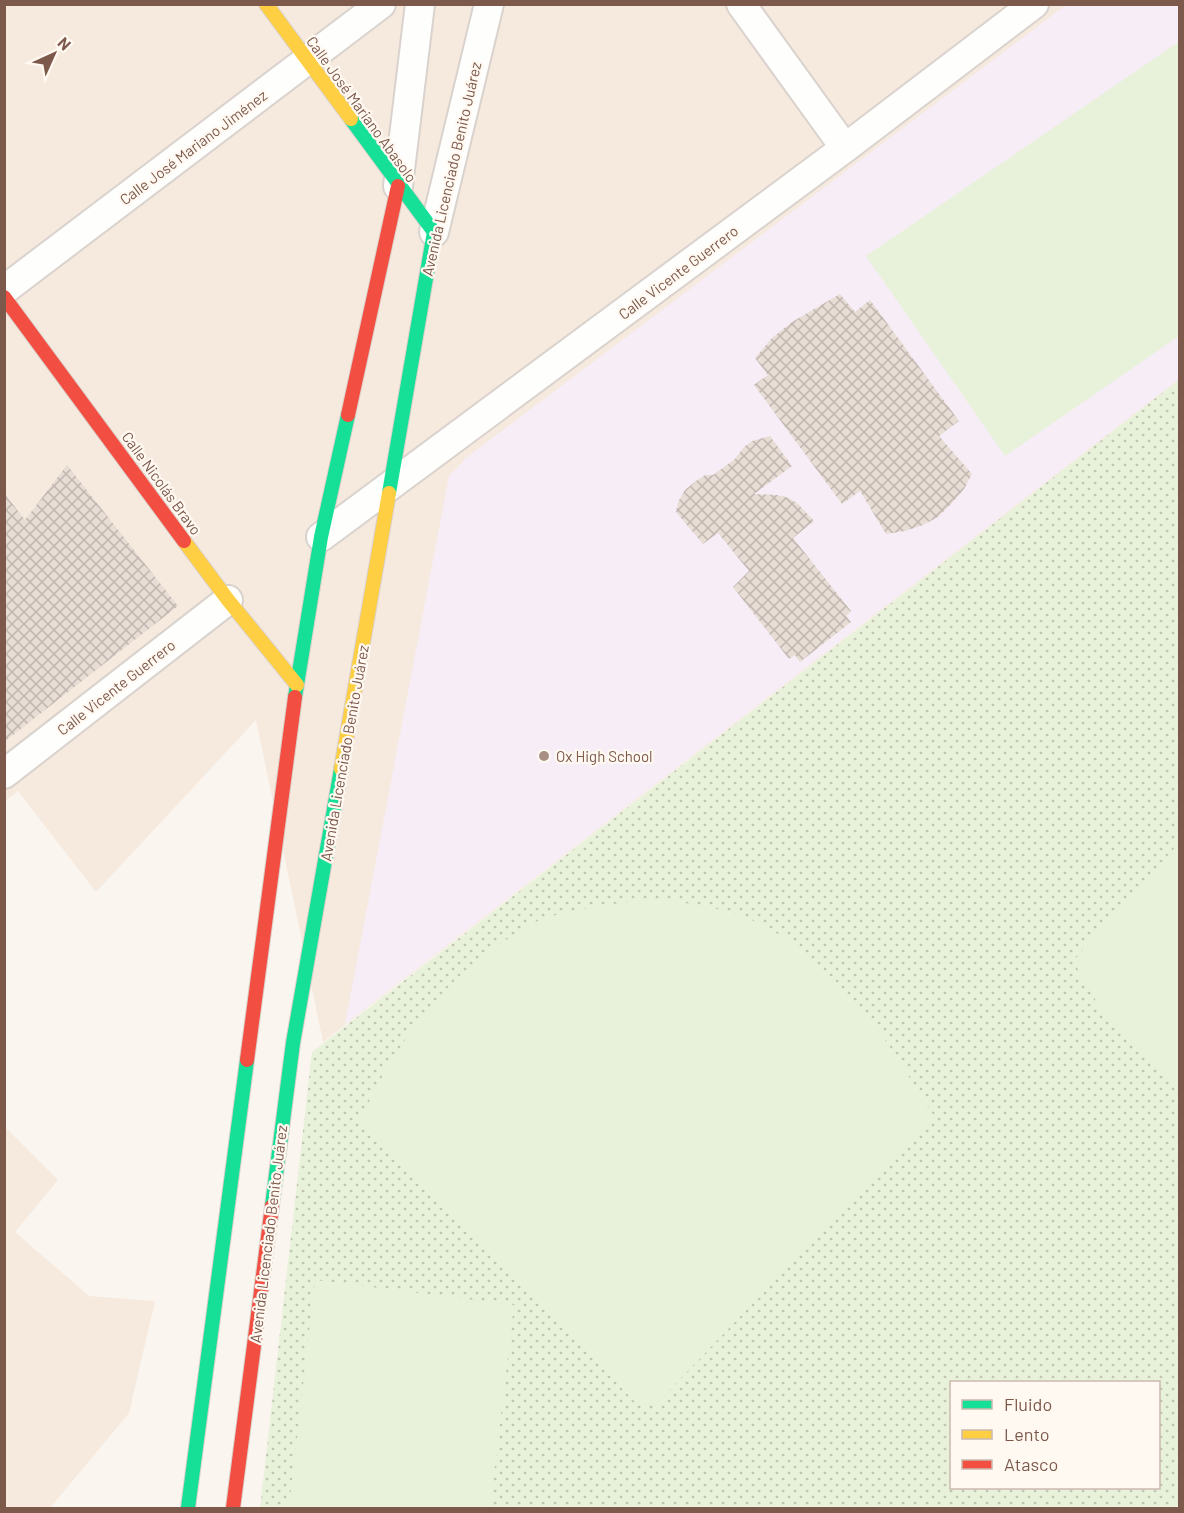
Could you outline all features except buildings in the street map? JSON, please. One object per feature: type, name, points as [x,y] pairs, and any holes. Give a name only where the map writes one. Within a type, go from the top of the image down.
[{"type":"street","name":"Calle José Mariano Abasolo","points":[[266,4],[434,232]]},
{"type":"street","name":"Calle José Mariano Jiménez","points":[[4,290],[381,4]]},
{"type":"street","points":[[188,1509],[297,685],[321,537],[398,186],[420,4]]},
{"type":"street","name":"Avenida Licenciado Benito Juárez","points":[[233,1509],[293,1043],[434,232],[489,4]]},
{"type":"street","points":[[741,4],[845,148]]},
{"type":"street","name":"Calle Vicente Guerrero","points":[[321,537],[845,148],[1034,4]]},
{"type":"street","name":"Calle Nicolás Bravo","points":[[4,297],[228,600],[297,685]]},
{"type":"street","name":"Calle Vicente Guerrero","points":[[4,774],[228,600]]},
{"type":"shaded area","points":[[5,5],[1179,5],[1179,380],[323,1042],[256,720],[96,892],[18,791],[5,801]]},
{"type":"shaded area","name":"Ox High School","points":[[1066,5],[1178,5],[1180,7],[1179,379],[345,1024],[449,476],[466,458]]},
{"type":"shaded area","points":[[5,1127],[58,1180],[15,1232],[89,1296],[155,1301],[129,1413],[50,1508],[5,1508]]},
{"type":"green space","points":[[1180,41],[1179,336],[1005,456],[866,256]]},
{"type":"green space","points":[[1179,380],[1179,1504],[1175,1508],[260,1508],[312,1052]]},
{"type":"green space","points":[[1179,843],[1179,1087],[1163,1076],[1099,1006],[1073,961]]},
{"type":"green space","points":[[652,899],[718,909],[744,917],[776,933],[795,946],[832,977],[879,1031],[934,1116],[655,1405],[638,1405],[361,1119],[389,1064],[406,1038],[445,990],[491,950],[540,920],[596,906]]},
{"type":"green space","points":[[315,1280],[514,1305],[490,1508],[289,1508]]},
{"type":"traffic: fast","points":[[351,119],[434,232],[389,493]]},
{"type":"traffic: fast","points":[[295,697],[321,537],[348,415]]},
{"type":"traffic: fast","points":[[272,1206],[293,1043],[341,769]]},
{"type":"traffic: fast","points":[[188,1508],[247,1060]]},
{"type":"traffic: slow","points":[[266,4],[351,119]]},
{"type":"traffic: slow","points":[[341,769],[389,493]]},
{"type":"traffic: slow","points":[[184,541],[228,600],[297,685]]},
{"type":"traffic: jam","points":[[348,415],[398,186]]},
{"type":"traffic: jam","points":[[4,297],[184,541]]},
{"type":"traffic: jam","points":[[247,1060],[295,697]]},
{"type":"traffic: jam","points":[[233,1508],[272,1206]]},
{"type":"place","name":"Ox High School","points":[[544,756]]}]
